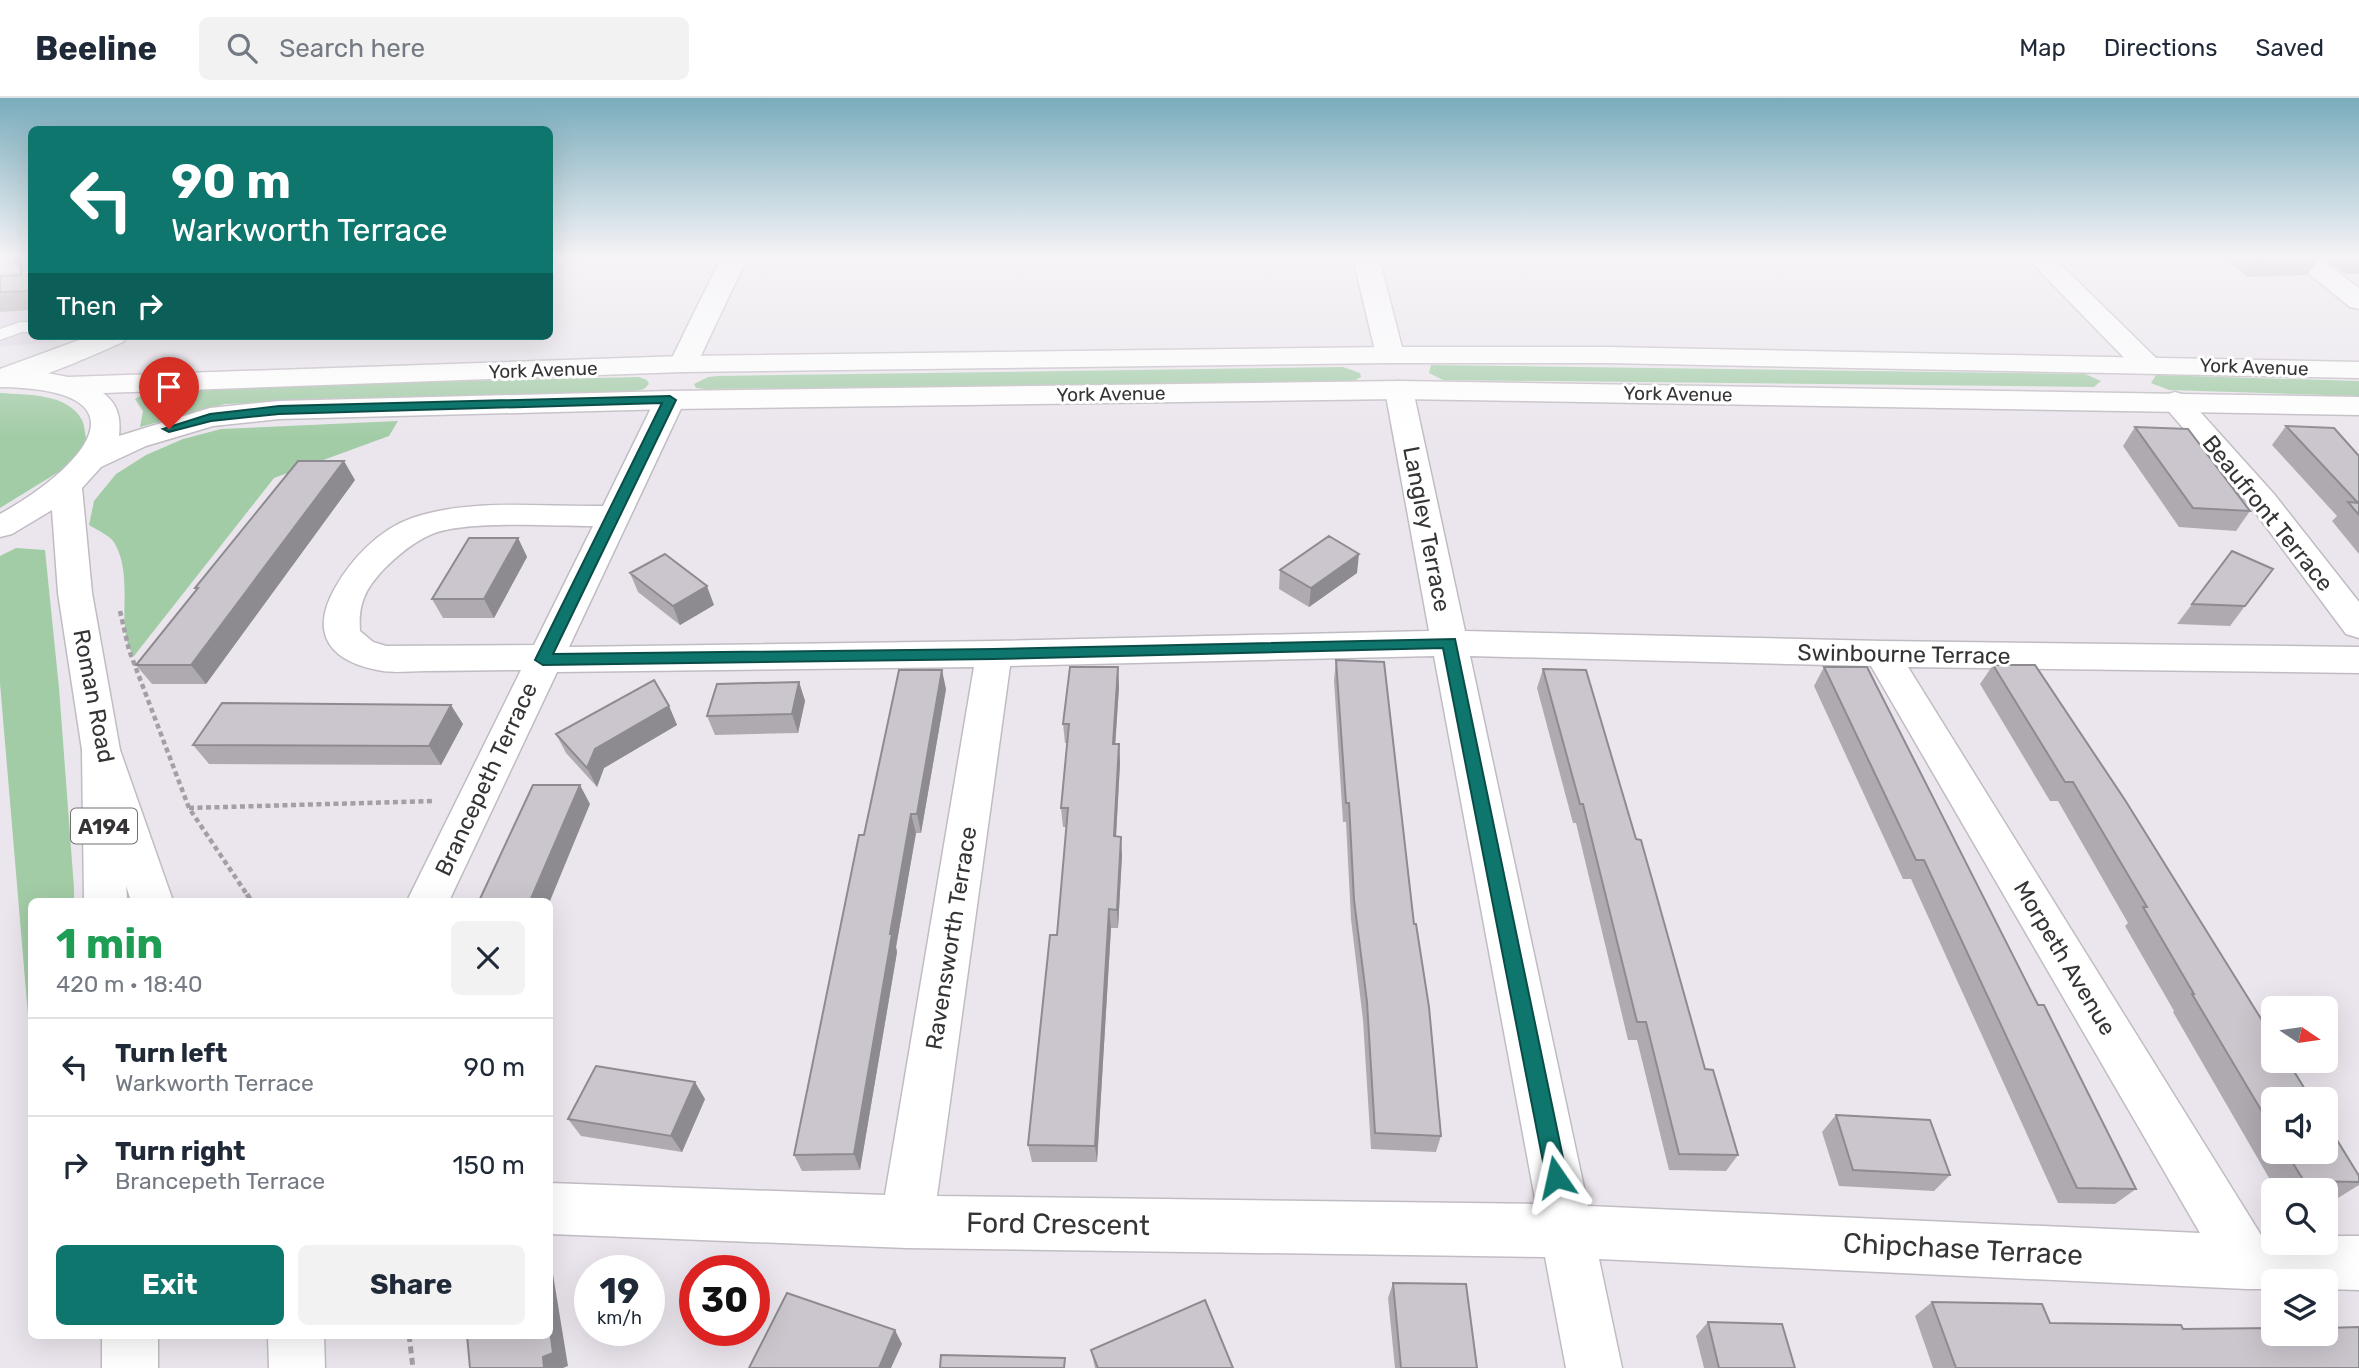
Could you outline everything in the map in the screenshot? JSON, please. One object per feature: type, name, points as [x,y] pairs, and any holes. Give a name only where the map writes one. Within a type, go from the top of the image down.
[{"type":"main road","name":"Brancepeth Terrace","points":[[429,898],[543,658],[670,400],[706,317]]},
{"type":"main road","name":"Langley Terrace","points":[[1380,317],[1450,643],[1594,1368]]},
{"type":"main road","points":[[2099,317],[2146,364]]},
{"type":"main road","points":[[2,378],[105,340]]},
{"type":"main road","points":[[78,473],[102,442],[106,425],[103,410],[94,397],[67,384],[111,340]]},
{"type":"main road","name":"York Avenue","points":[[0,527],[32,509],[78,473],[135,440],[210,417],[265,411],[670,400],[1394,373],[1607,355],[2359,370]]},
{"type":"main road","points":[[2106,364],[2141,400]]},
{"type":"main road","name":"York Avenue","points":[[2,378],[67,384],[683,365],[1394,373],[2359,406]]},
{"type":"main road","name":"Beaufront Terrace","points":[[2175,401],[2263,502],[2359,626]]},
{"type":"main road","name":"Roman Road","points":[[78,473],[75,593],[101,750],[151,898]]},
{"type":"main road","name":"Brancepeth Terrace","points":[[543,658],[384,659],[360,651],[342,636],[341,609],[361,573],[388,546],[422,526],[465,517],[613,516]]},
{"type":"main road","name":"Swinbourne Terrace","points":[[543,658],[994,654],[1450,643],[1882,654],[2359,660]]},
{"type":"main road","name":"Ravensworth Terrace","points":[[907,1222],[994,654]]},
{"type":"main road","name":"Morpeth Avenue","points":[[1882,654],[2247,1262]]},
{"type":"main road","name":"A194","points":[[101,750],[106,898]]},
{"type":"main road","name":"Ford Crescent","points":[[553,1209],[907,1222],[1567,1231]]},
{"type":"main road","name":"Chipchase Terrace","points":[[1567,1231],[2247,1262],[2359,1264]]},
{"type":"main road","points":[[130,1339],[130,1368]]},
{"type":"main road","points":[[296,1339],[297,1368]]},
{"type":"lane","points":[[0,335],[27,321]]},
{"type":"path","points":[[119,603],[129,650],[189,808],[249,898]]},
{"type":"path","points":[[189,808],[477,799]]},
{"type":"path","points":[[409,1339],[412,1368]]},
{"type":"shaded area","points":[[0,317],[28,317],[28,340],[56,340],[52,342],[0,347]]},
{"type":"green space","points":[[1431,365],[2085,374],[2101,381],[2094,387],[1443,380],[1429,373]]},
{"type":"green space","points":[[1343,367],[1360,373],[1361,377],[1350,383],[705,389],[696,388],[694,384],[708,377],[718,376]]},
{"type":"green space","points":[[2156,375],[2359,381],[2359,396],[2169,390],[2151,383]]},
{"type":"green space","points":[[639,377],[647,380],[649,384],[644,389],[632,392],[225,404],[140,427],[143,411],[135,399],[152,388]]},
{"type":"green space","points":[[0,393],[46,397],[67,405],[76,411],[82,420],[87,443],[60,471],[0,508]]},
{"type":"green space","points":[[398,421],[389,436],[274,478],[134,656],[125,632],[124,573],[121,558],[113,541],[89,525],[94,501],[116,474],[146,455],[183,439],[221,429]]},
{"type":"green space","points":[[16,548],[45,550],[59,688],[74,888],[74,898],[28,898],[28,1015],[0,683],[0,556]]},
{"type":"building","points":[[2286,426],[2334,428],[2359,456],[2359,515],[2348,502],[2358,503]]},
{"type":"building","points":[[2135,427],[2188,429],[2250,511],[2193,508]]},
{"type":"building","points":[[298,461],[344,461],[191,665],[136,665],[198,588],[195,588]]},
{"type":"building","points":[[1329,536],[1359,554],[1311,588],[1280,570]]},
{"type":"building","points":[[469,538],[518,538],[484,599],[432,599]]},
{"type":"building","points":[[2232,551],[2273,569],[2245,606],[2192,604]]},
{"type":"building","points":[[665,554],[707,586],[673,606],[630,573]]},
{"type":"building","points":[[1336,660],[1384,662],[1414,924],[1429,1007],[1441,1136],[1375,1133],[1367,1002],[1354,900],[1349,803],[1346,803]]},
{"type":"building","points":[[1993,665],[2035,665],[2125,800],[2261,1019],[2261,1073],[2295,1073],[2304,1087],[2261,1087],[2261,1110],[2192,994],[2143,907],[2147,907],[2073,782],[2065,782]]},
{"type":"building","points":[[1070,667],[1118,667],[1113,744],[1119,744],[1114,836],[1121,837],[1117,910],[1109,909],[1095,1146],[1028,1145],[1050,935],[1057,935],[1068,808],[1061,808],[1069,724],[1063,724]]},
{"type":"building","points":[[1824,667],[1867,667],[2038,1005],[2044,1005],[2136,1189],[2077,1188],[1924,860],[1916,860]]},
{"type":"building","points":[[1543,669],[1586,670],[1636,839],[1641,840],[1705,1069],[1713,1070],[1738,1155],[1679,1154],[1646,1022],[1637,1022],[1583,804],[1580,804]]},
{"type":"building","points":[[899,670],[942,670],[917,814],[911,814],[854,1154],[794,1155],[859,835],[864,835]]},
{"type":"building","points":[[654,680],[669,706],[595,749],[587,768],[556,734]]},
{"type":"building","points":[[799,682],[792,714],[707,716],[717,684]]},
{"type":"building","points":[[222,703],[451,705],[429,746],[193,745]]},
{"type":"building","points":[[533,785],[580,785],[531,898],[480,898]]},
{"type":"building","points":[[596,1066],[695,1082],[671,1136],[568,1119]]},
{"type":"building","points":[[1836,1115],[1930,1120],[1950,1175],[1853,1170]]},
{"type":"building","points":[[2338,1142],[2359,1176],[2359,1182],[2338,1182],[2338,1178],[2302,1178],[2293,1164],[2338,1164]]},
{"type":"building","points":[[1393,1283],[1466,1284],[1477,1368],[1401,1368]]},
{"type":"building","points":[[787,1293],[895,1330],[879,1368],[749,1368],[760,1346],[770,1346],[770,1327]]},
{"type":"building","points":[[1205,1300],[1233,1368],[1098,1368],[1091,1350]]},
{"type":"building","points":[[1932,1302],[2042,1304],[2050,1323],[2181,1325],[2183,1329],[2261,1328],[2261,1346],[2338,1346],[2338,1328],[2359,1327],[2359,1368],[1956,1368]]},
{"type":"building","points":[[1708,1322],[1782,1324],[1795,1368],[1719,1368]]},
{"type":"building","points":[[467,1339],[551,1339],[553,1353],[543,1357],[544,1368],[470,1368]]},
{"type":"building","points":[[941,1355],[1065,1358],[1064,1368],[940,1368]]},
{"type":"route","points":[[169,429],[210,417],[279,410],[670,400],[543,660],[994,654],[1450,643],[1556,1177]]}]
